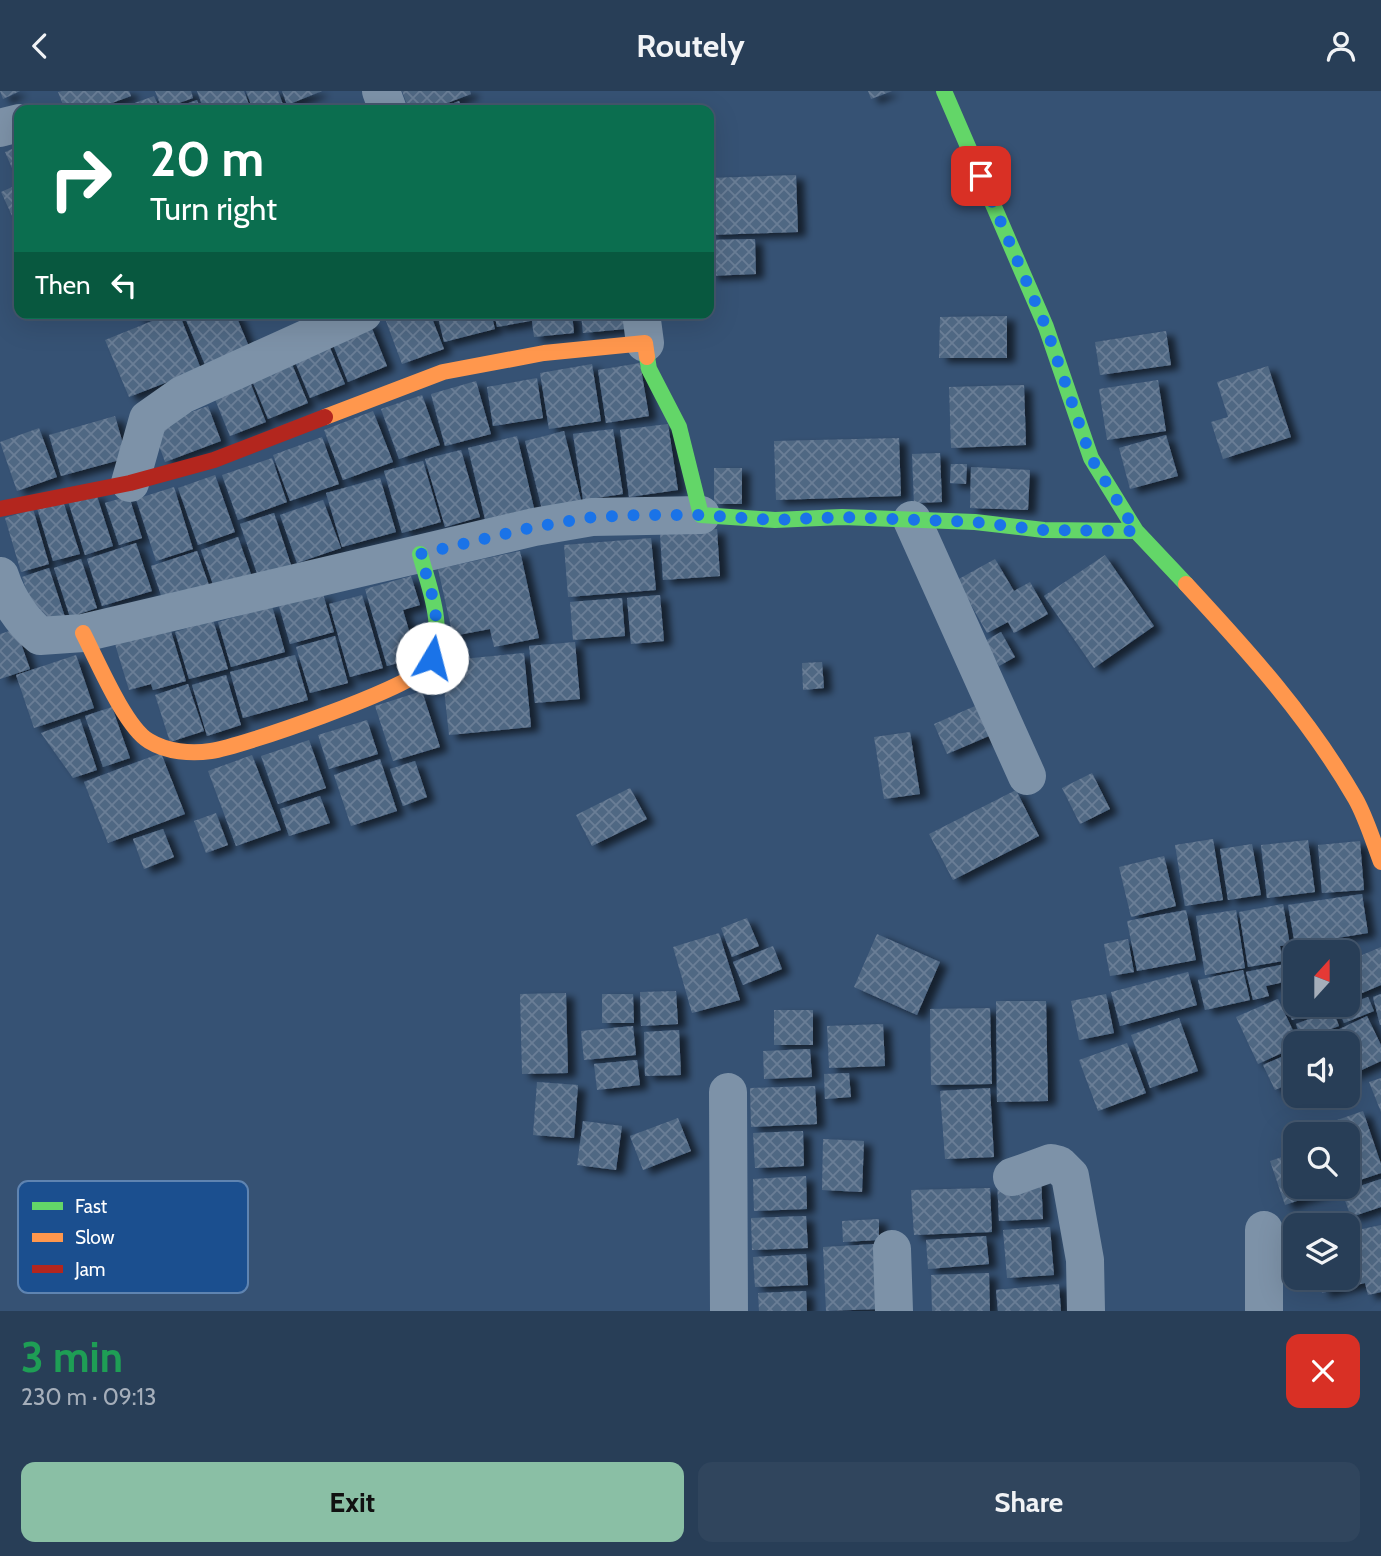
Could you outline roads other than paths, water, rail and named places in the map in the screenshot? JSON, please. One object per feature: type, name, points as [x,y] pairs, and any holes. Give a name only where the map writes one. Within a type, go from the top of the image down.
[{"type":"street","points":[[944,91],[1046,327],[1091,458],[1136,531],[1237,639],[1303,717],[1356,800],[1381,862]]},
{"type":"street","points":[[130,483],[148,419],[162,407],[182,395],[350,319]]},
{"type":"street","points":[[0,509],[130,483],[214,460],[443,372],[544,353],[643,328],[649,369],[680,428],[701,515]]},
{"type":"street","points":[[0,576],[25,624],[40,636],[83,633],[534,527],[593,517],[701,515],[775,520],[842,517],[975,522],[1044,530],[1136,531]]},
{"type":"street","points":[[912,520],[1027,776]]},
{"type":"street","points":[[83,633],[130,723],[148,741],[191,753],[214,751],[271,735],[419,675],[432,658],[438,638],[436,613],[420,554]]},
{"type":"street","points":[[728,1091],[729,1311]]},
{"type":"street","points":[[1012,1177],[1051,1163],[1059,1165],[1070,1176],[1085,1260],[1086,1311]]},
{"type":"street","points":[[1264,1230],[1264,1311]]},
{"type":"street","points":[[892,1249],[894,1311]]}]
